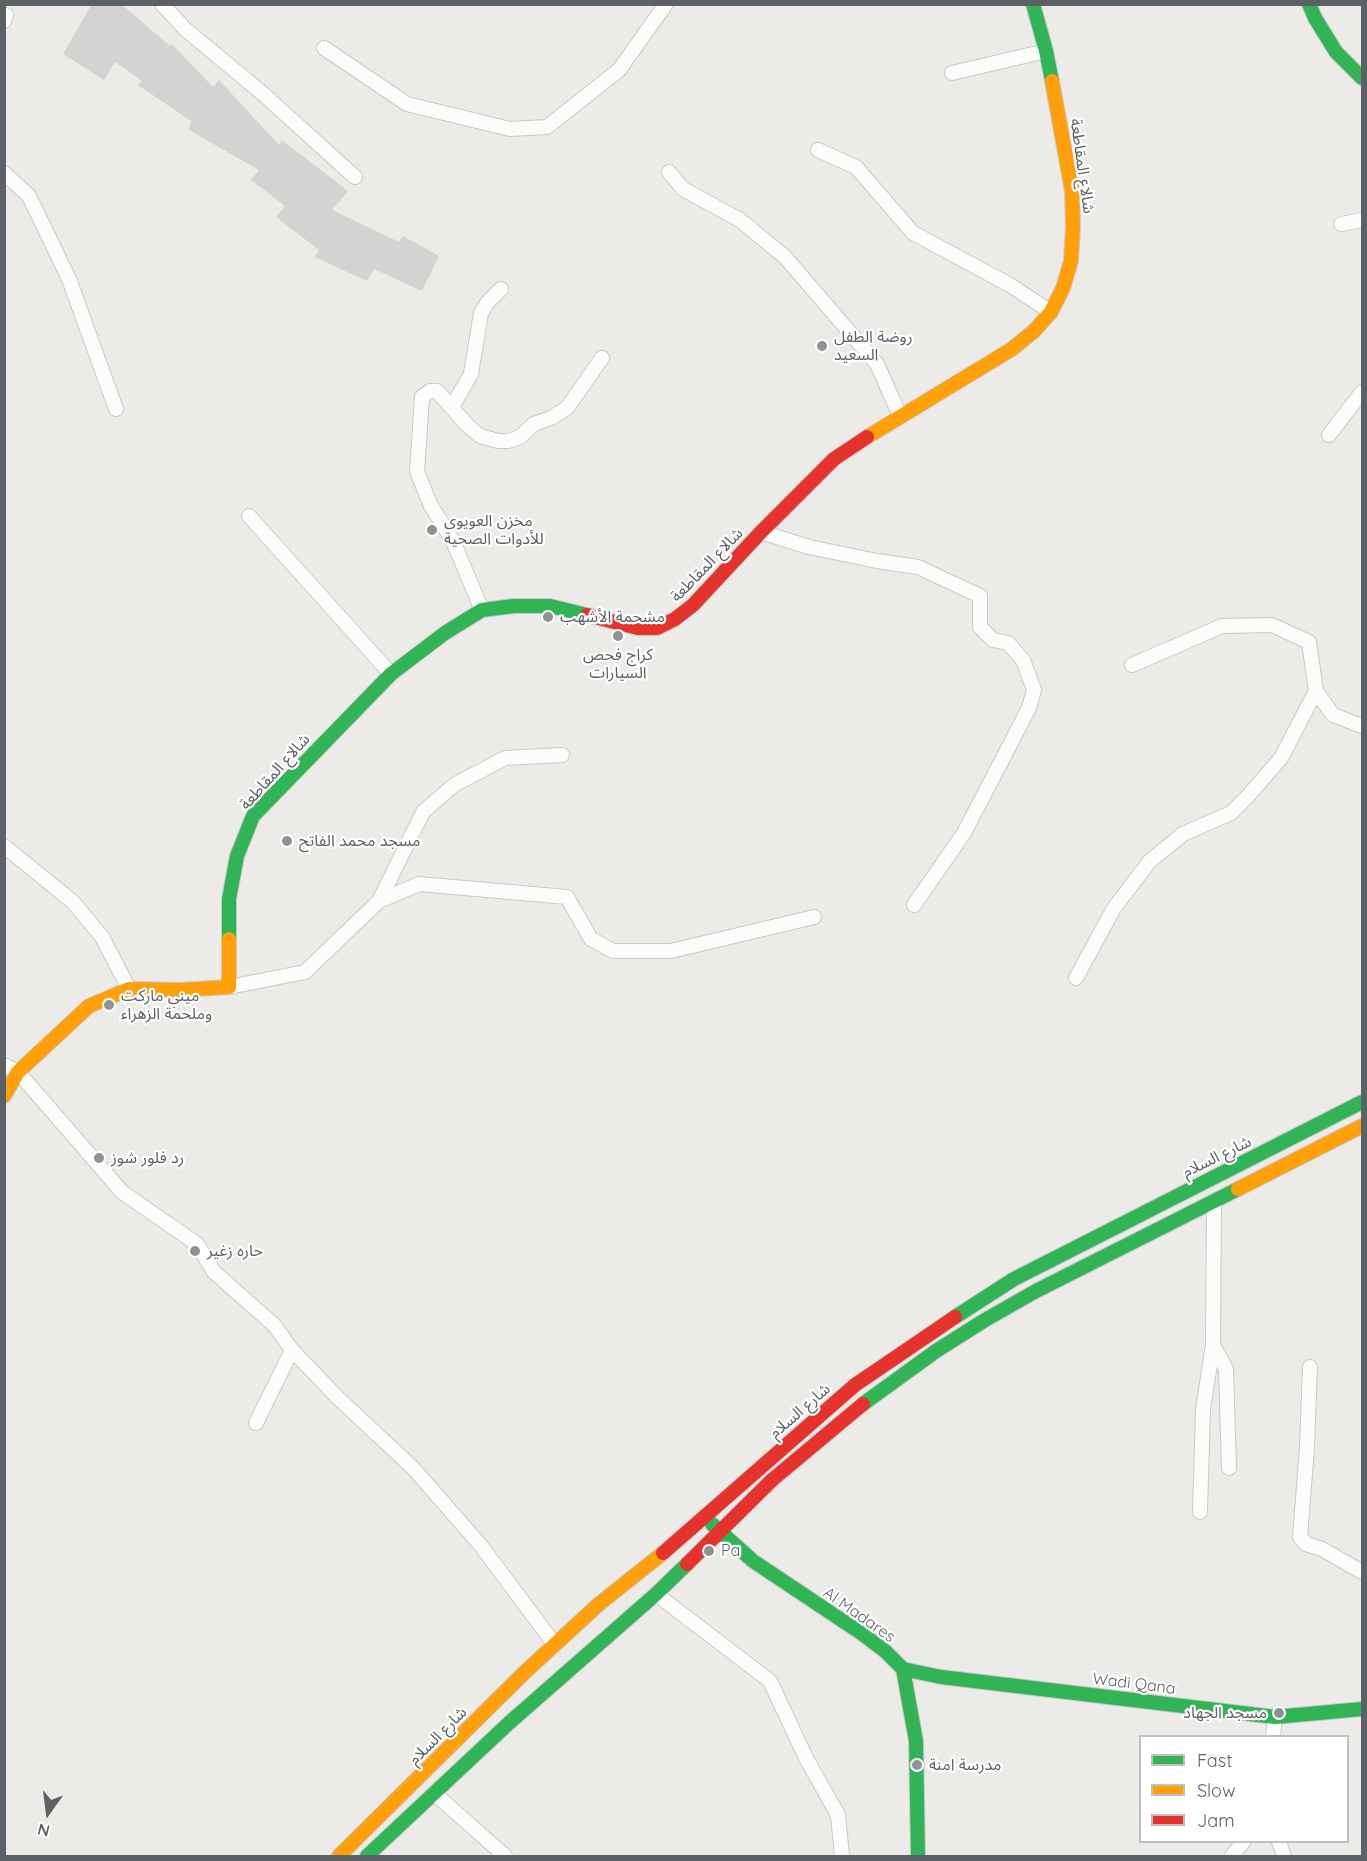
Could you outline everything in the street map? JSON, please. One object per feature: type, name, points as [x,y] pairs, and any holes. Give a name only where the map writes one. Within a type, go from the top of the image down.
[{"type":"street","points":[[162,4],[185,29],[271,100],[355,177]]},
{"type":"street","points":[[324,48],[407,104],[510,129],[547,127],[619,70],[666,4]]},
{"type":"street","name":"شالاع المقاطعة","points":[[229,987],[229,899],[237,856],[253,816],[391,674],[445,633],[482,610],[514,606],[550,606],[638,628],[657,628],[675,619],[693,605],[834,459],[900,416],[1012,349],[1034,332],[1051,312],[1063,288],[1071,261],[1072,191],[1046,51],[1033,4]]},
{"type":"street","points":[[1309,4],[1336,52],[1362,78]]},
{"type":"street","points":[[952,73],[1046,51]]},
{"type":"street","points":[[818,150],[856,167],[913,233],[1010,285],[1051,312]]},
{"type":"street","points":[[669,172],[683,189],[741,220],[785,257],[877,364],[900,416]]},
{"type":"street","points":[[4,173],[29,196],[69,279],[116,409]]},
{"type":"street","points":[[1341,224],[1362,220]]},
{"type":"street","points":[[452,407],[471,374],[481,313],[501,289]]},
{"type":"street","points":[[482,610],[453,541],[430,504],[417,471],[423,395],[428,391],[436,390],[480,436],[498,441],[517,439],[537,422],[551,418],[567,408],[602,357]]},
{"type":"street","points":[[1329,435],[1362,392]]},
{"type":"street","points":[[249,516],[391,674]]},
{"type":"street","points":[[761,532],[809,548],[918,567],[980,596],[980,627],[993,640],[1008,644],[1023,660],[1034,690],[1029,708],[964,833],[914,905]]},
{"type":"street","points":[[1132,665],[1222,626],[1272,625],[1309,642],[1316,691],[1333,715],[1362,726]]},
{"type":"street","points":[[1076,978],[1114,908],[1150,861],[1183,834],[1231,813],[1248,796],[1281,758],[1316,691]]},
{"type":"street","points":[[4,1096],[18,1072],[88,1006],[129,989],[180,990],[229,987],[305,972],[379,901],[423,812],[454,785],[505,758],[562,755]]},
{"type":"street","points":[[4,846],[73,902],[102,937],[129,989]]},
{"type":"street","points":[[379,901],[419,884],[567,897],[591,939],[613,951],[671,951],[814,917]]},
{"type":"street","points":[[4,1065],[18,1072],[122,1192],[197,1244],[214,1272],[274,1324],[292,1350],[337,1397],[413,1468],[482,1547],[555,1645]]},
{"type":"street","name":"شارع السلام","points":[[339,1857],[599,1604],[653,1562],[855,1385],[1014,1279],[1362,1102]]},
{"type":"street","name":"شارع السلام","points":[[367,1857],[509,1723],[656,1594],[772,1480],[867,1400],[936,1351],[1036,1291],[1362,1126]]},
{"type":"street","points":[[1200,1512],[1203,1409],[1213,1345],[1214,1202]]},
{"type":"street","points":[[1213,1345],[1226,1369],[1229,1468]]},
{"type":"street","points":[[256,1423],[292,1350]]},
{"type":"street","points":[[1310,1367],[1300,1537],[1306,1544],[1322,1549],[1362,1572]]},
{"type":"street","name":"Al Madares","points":[[705,1516],[719,1532],[753,1562],[869,1639],[903,1669]]},
{"type":"street","points":[[656,1594],[770,1682],[806,1758],[838,1815],[842,1857]]},
{"type":"street","points":[[903,1669],[916,1741],[918,1857]]},
{"type":"street","name":"Wadi Qana","points":[[903,1669],[942,1677],[1275,1717],[1362,1709]]},
{"type":"street","points":[[1273,1735],[1275,1717]]},
{"type":"street","points":[[434,1793],[505,1857]]},
{"type":"street","points":[[1232,1857],[1242,1843]]},
{"type":"building","points":[[92,4],[121,4],[170,46],[172,44],[213,87],[219,80],[279,145],[282,140],[348,191],[332,210],[399,242],[403,236],[439,256],[422,291],[374,269],[367,281],[315,257],[319,250],[276,217],[285,206],[251,180],[259,170],[189,130],[191,121],[138,85],[142,81],[115,62],[104,80],[63,54]]},
{"type":"traffic: fast","points":[[1033,4],[1052,81]]},
{"type":"traffic: fast","points":[[1309,4],[1336,52],[1362,78]]},
{"type":"traffic: fast","points":[[229,939],[229,899],[237,856],[253,816],[391,674],[445,633],[482,610],[514,606],[550,606],[587,615]]},
{"type":"traffic: fast","points":[[955,1317],[1014,1279],[1362,1102]]},
{"type":"traffic: fast","points":[[863,1404],[936,1351],[985,1320],[1036,1291],[1238,1189]]},
{"type":"traffic: fast","points":[[712,1524],[753,1561],[861,1633],[885,1651],[903,1669],[916,1741],[918,1856]]},
{"type":"traffic: fast","points":[[367,1856],[509,1723],[687,1564]]},
{"type":"traffic: fast","points":[[903,1669],[941,1677],[1275,1717],[1362,1709]]},
{"type":"traffic: slow","points":[[867,437],[1012,349],[1034,331],[1051,312],[1063,288],[1071,261],[1073,226],[1072,191],[1052,81]]},
{"type":"traffic: slow","points":[[4,1096],[18,1072],[89,1006],[129,989],[180,990],[229,987],[229,939]]},
{"type":"traffic: slow","points":[[1238,1189],[1362,1126]]},
{"type":"traffic: slow","points":[[339,1856],[525,1672],[599,1604],[663,1553]]},
{"type":"traffic: jam","points":[[587,615],[638,628],[657,628],[675,619],[693,605],[834,459],[867,437]]},
{"type":"traffic: jam","points":[[663,1553],[855,1385],[955,1317]]},
{"type":"traffic: jam","points":[[687,1564],[772,1480],[863,1404]]},
{"type":"place","name":"روضة الطفل السعيد","points":[[822,346]]},
{"type":"place","name":"مخزن العويوي للأدوات الصحية","points":[[432,530]]},
{"type":"place","name":"مشحمة الأشهب","points":[[548,617]]},
{"type":"place","name":"كراج فحص السيارات","points":[[618,636]]},
{"type":"place","name":"مسجد محمد الفاتح","points":[[287,841]]},
{"type":"place","name":"ميني ماركت وملحمة الزهراء","points":[[109,1005]]},
{"type":"place","name":"رد فلور شوز","points":[[99,1158]]},
{"type":"place","name":"حاره زغير","points":[[195,1251]]},
{"type":"place","name":"Pa","points":[[709,1551]]},
{"type":"place","name":"مسجد الجهاد","points":[[1279,1713]]},
{"type":"place","name":"مدرسة امنة","points":[[917,1765]]}]
